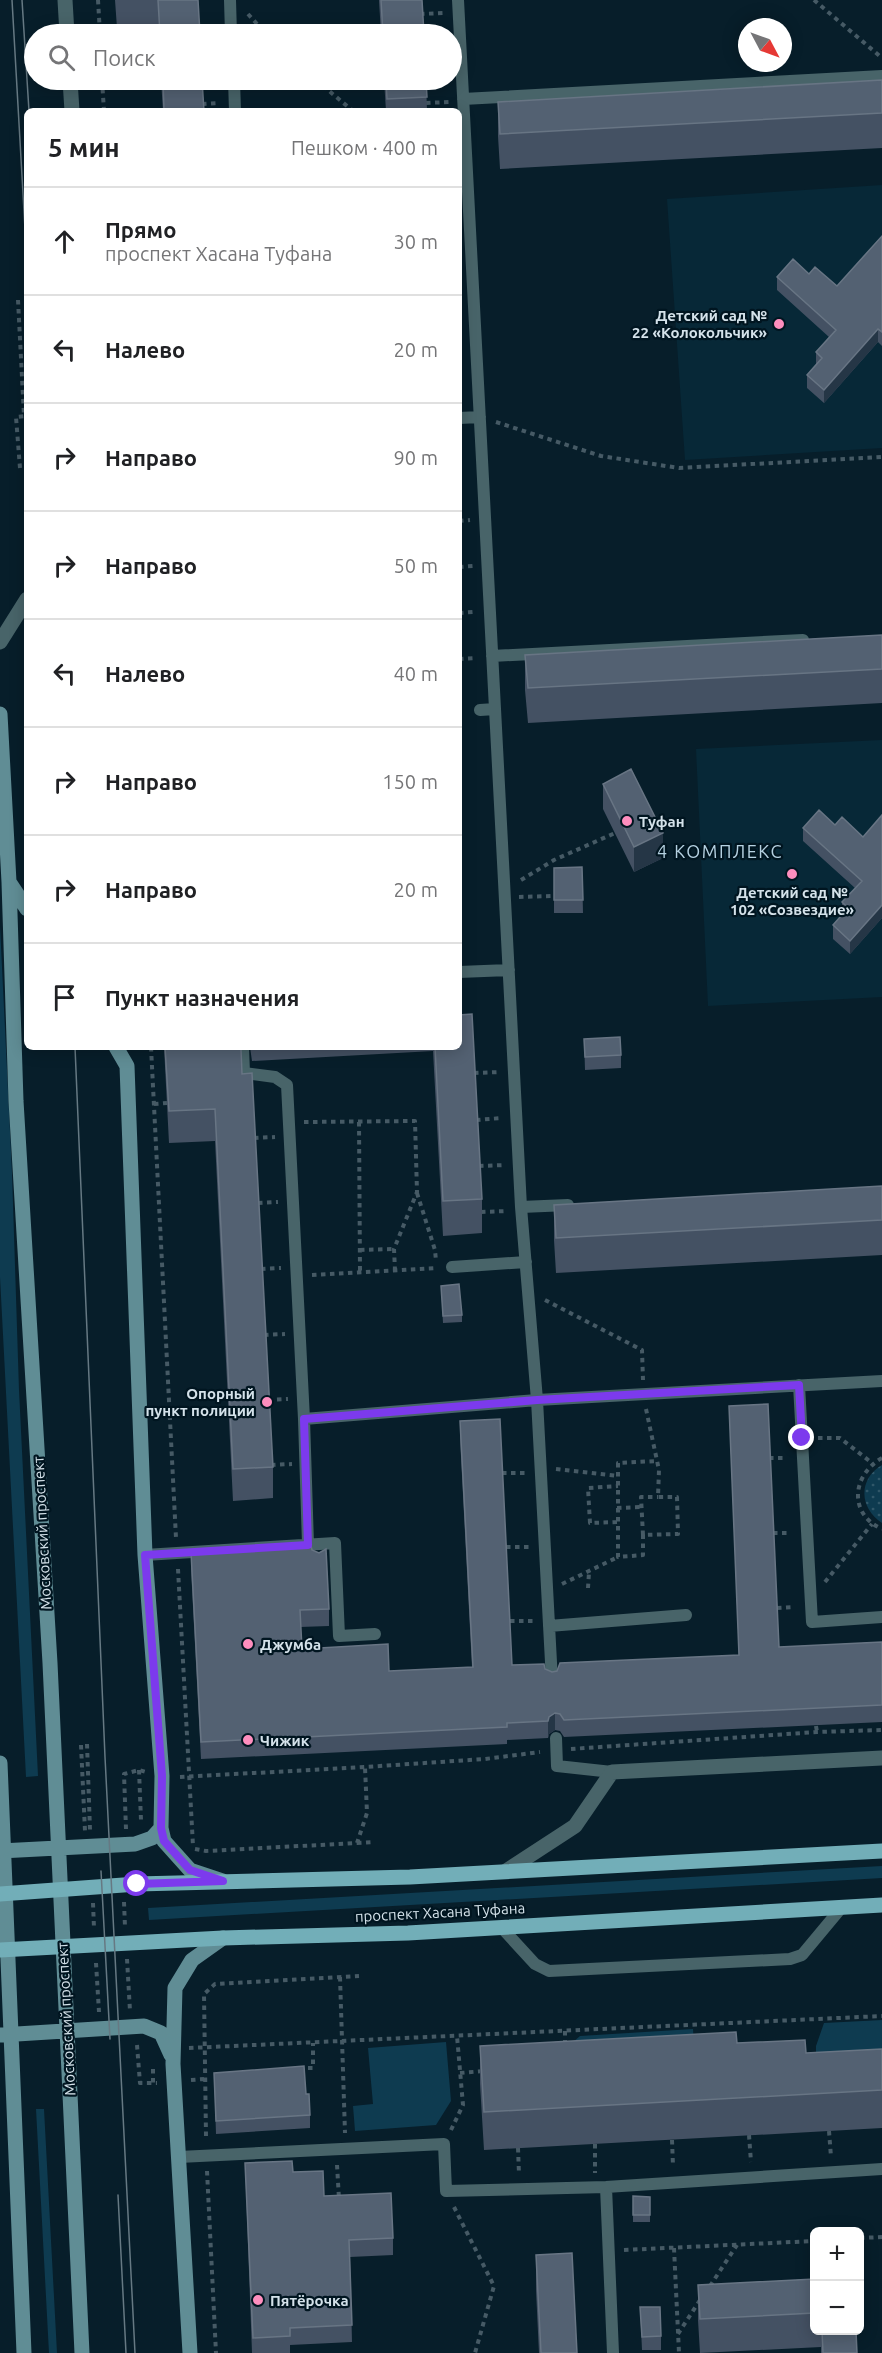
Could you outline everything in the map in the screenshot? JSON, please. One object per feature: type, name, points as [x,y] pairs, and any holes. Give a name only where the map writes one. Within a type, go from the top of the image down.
[{"type":"main road","name":"Московский проспект","points":[[0,714],[9,882],[16,1101],[50,1663],[82,2353]]},
{"type":"main road","points":[[9,882],[24,904]]},
{"type":"main road","points":[[118,1050],[127,1066],[145,1555],[162,1776],[161,1828],[164,1841],[190,1870],[223,1881]]},
{"type":"main road","points":[[0,1763],[24,2353]]},
{"type":"main road","points":[[0,1851],[135,1844],[152,1838],[161,1828]]},
{"type":"main road","points":[[0,1894],[137,1884],[410,1876],[882,1851]]},
{"type":"main road","name":"проспект Хасана Туфана","points":[[0,1950],[223,1938],[502,1928],[882,1905]]},
{"type":"main road","points":[[190,2353],[173,2064],[175,1988],[192,1960],[223,1938]]},
{"type":"main road","points":[[0,2035],[144,2026],[161,2033],[173,2064]]},
{"type":"street","points":[[65,0],[66,24]]},
{"type":"street","points":[[71,90],[72,108]]},
{"type":"street","points":[[0,642],[24,604]]},
{"type":"street","points":[[124,1050],[127,1066]]},
{"type":"street","points":[[506,1871],[575,1826],[612,1772],[882,1758]]},
{"type":"lane","points":[[230,0],[231,24]]},
{"type":"lane","points":[[458,6],[459,24]]},
{"type":"lane","points":[[463,99],[882,76]]},
{"type":"lane","points":[[462,80],[521,1209],[537,1400],[552,1681]]},
{"type":"lane","points":[[234,90],[235,108]]},
{"type":"lane","points":[[462,418],[480,417]]},
{"type":"lane","points":[[492,656],[810,639]]},
{"type":"lane","points":[[480,710],[495,709]]},
{"type":"lane","points":[[462,972],[509,970]]},
{"type":"lane","points":[[243,1050],[244,1073],[275,1077],[287,1085],[304,1419],[315,1547]]},
{"type":"lane","points":[[521,1209],[586,1204]]},
{"type":"lane","points":[[452,1267],[526,1262]]},
{"type":"lane","points":[[304,1419],[537,1400],[882,1381]]},
{"type":"lane","points":[[799,1385],[812,1622],[882,1617]]},
{"type":"lane","points":[[145,1555],[315,1547],[335,1543],[334,1616],[339,1636],[375,1634]]},
{"type":"lane","points":[[549,1623],[686,1615]]},
{"type":"lane","points":[[556,1744],[557,1766],[612,1772]]},
{"type":"lane","points":[[502,1928],[535,1964],[549,1971],[790,1959],[802,1955],[842,1907]]},
{"type":"lane","points":[[179,2157],[444,2145],[446,2191],[503,2192],[519,2188],[601,2187],[882,2169]]},
{"type":"lane","points":[[601,2187],[609,2251],[613,2353]]},
{"type":"path","points":[[98,0],[99,24]]},
{"type":"path","points":[[814,0],[882,58]]},
{"type":"path","points":[[420,14],[458,6]]},
{"type":"path","points":[[243,9],[257,24]]},
{"type":"path","points":[[103,90],[104,108]]},
{"type":"path","points":[[328,90],[349,108]]},
{"type":"path","points":[[18,300],[24,387]]},
{"type":"path","points":[[20,468],[16,417],[24,416]]},
{"type":"path","points":[[480,417],[601,456],[679,468],[882,457]]},
{"type":"path","points":[[505,893],[554,860],[615,833]]},
{"type":"path","points":[[505,893],[554,896]]},
{"type":"path","points":[[151,1050],[188,1777],[194,1848]]},
{"type":"path","points":[[474,1073],[514,1071]]},
{"type":"path","points":[[154,1104],[166,1103]]},
{"type":"path","points":[[476,1120],[517,1118]]},
{"type":"path","points":[[288,1122],[415,1121],[417,1192],[435,1251],[436,1268]]},
{"type":"path","points":[[359,1122],[360,1272]]},
{"type":"path","points":[[479,1166],[519,1164]]},
{"type":"path","points":[[395,1270],[394,1249],[417,1192]]},
{"type":"path","points":[[481,1212],[521,1209]]},
{"type":"path","points":[[360,1250],[394,1249]]},
{"type":"path","points":[[296,1276],[452,1267]]},
{"type":"path","points":[[528,1291],[642,1350],[647,1417],[659,1470],[658,1497]]},
{"type":"path","points":[[802,1438],[840,1438],[872,1463]]},
{"type":"path","points":[[882,1458],[872,1463],[861,1477],[857,1494],[861,1511],[872,1524],[882,1529]]},
{"type":"path","points":[[618,1557],[618,1463],[657,1461]]},
{"type":"path","points":[[502,1473],[541,1470],[618,1476]]},
{"type":"path","points":[[617,1522],[590,1523],[588,1488],[618,1486]]},
{"type":"path","points":[[547,1585],[563,1584],[618,1557],[643,1555],[641,1497],[677,1497],[678,1534],[643,1535]]},
{"type":"path","points":[[617,1508],[642,1507]]},
{"type":"path","points":[[810,1590],[820,1588],[872,1524]]},
{"type":"path","points":[[506,1547],[545,1547]]},
{"type":"path","points":[[588,1588],[589,1572]]},
{"type":"path","points":[[510,1622],[549,1623]]},
{"type":"path","points":[[816,1726],[817,1732]]},
{"type":"path","points":[[188,1777],[485,1759],[556,1744],[882,1730]]},
{"type":"path","points":[[87,1744],[90,1832]]},
{"type":"path","points":[[357,1843],[367,1814],[364,1767]]},
{"type":"path","points":[[139,1770],[141,1829]]},
{"type":"path","points":[[124,1774],[126,1820]]},
{"type":"path","points":[[206,1851],[373,1842]]},
{"type":"path","points":[[340,1977],[342,2042],[340,2202]]},
{"type":"path","points":[[206,2136],[204,1994],[215,1984],[359,1977]]},
{"type":"path","points":[[203,2049],[882,2016]]},
{"type":"path","points":[[565,2031],[565,2055]]},
{"type":"path","points":[[444,2145],[463,2105],[457,2036]]},
{"type":"path","points":[[291,2069],[313,2068],[313,2043]]},
{"type":"path","points":[[138,2050],[140,2083]]},
{"type":"path","points":[[460,2073],[495,2071]]},
{"type":"path","points":[[204,2074],[215,2073]]},
{"type":"path","points":[[829,2131],[831,2172]]},
{"type":"path","points":[[750,2136],[751,2177]]},
{"type":"path","points":[[672,2140],[673,2182]]},
{"type":"path","points":[[595,2144],[601,2187]]},
{"type":"path","points":[[519,2148],[519,2188]]},
{"type":"path","points":[[207,2162],[216,2353]]},
{"type":"path","points":[[446,2191],[494,2286],[475,2353]]},
{"type":"path","points":[[864,2238],[882,2237]]},
{"type":"path","points":[[609,2251],[810,2241]]},
{"type":"path","points":[[678,2334],[737,2244]]},
{"type":"path","points":[[674,2248],[679,2353]]},
{"type":"shaded area","name":"Детский сад № 22 «Колокольчик»","points":[[882,185],[882,448],[685,460],[667,199]]},
{"type":"shaded area","name":"Детский сад № 102 «Созвездие»","points":[[882,740],[882,997],[708,1006],[696,749]]},
{"type":"shaded area","points":[[0,926],[38,1776],[26,1777],[0,1277]]},
{"type":"shaded area","points":[[882,1465],[882,1523],[869,1510],[864,1494],[869,1478]]},
{"type":"shaded area","points":[[882,1866],[882,1878],[149,1920],[148,1908]]},
{"type":"shaded area","points":[[882,2020],[882,2059],[816,2062],[816,2046],[824,2023]]},
{"type":"shaded area","points":[[693,2029],[694,2045],[573,2042],[580,2036]]},
{"type":"shaded area","points":[[446,2042],[451,2101],[436,2125],[355,2131],[353,2106],[373,2104],[368,2048]]},
{"type":"shaded area","points":[[36,2109],[44,2109],[57,2353],[49,2353]]},
{"type":"building","points":[[158,0],[198,0],[199,24],[159,24]]},
{"type":"building","points":[[381,0],[422,0],[423,24],[382,24]]},
{"type":"building","points":[[882,80],[882,113],[500,134],[498,102]]},
{"type":"building","points":[[163,90],[203,90],[204,108],[164,108]]},
{"type":"building","points":[[387,90],[427,90],[427,97],[387,99]]},
{"type":"building","points":[[882,236],[882,332],[878,329],[824,390],[807,375],[822,358],[816,352],[836,330],[777,277],[793,259],[809,274],[815,267],[837,286]]},
{"type":"building","points":[[882,635],[882,669],[528,688],[525,655]]},
{"type":"building","points":[[631,769],[663,833],[634,847],[603,784]]},
{"type":"building","points":[[819,810],[835,825],[842,817],[863,837],[882,815],[882,905],[850,941],[833,925],[848,908],[842,902],[862,881],[803,828]]},
{"type":"building","points":[[582,867],[583,900],[554,900],[554,868]]},
{"type":"building","points":[[472,1014],[482,1199],[443,1201],[435,1050],[462,1050],[462,1015]]},
{"type":"building","points":[[620,1037],[621,1055],[585,1057],[584,1039]]},
{"type":"building","points":[[165,1050],[241,1050],[242,1074],[252,1073],[273,1467],[233,1469],[215,1109],[169,1111]]},
{"type":"building","points":[[882,1186],[882,1220],[556,1238],[554,1205]]},
{"type":"building","points":[[459,1284],[462,1315],[443,1316],[441,1286]]},
{"type":"building","points":[[768,1404],[779,1647],[882,1642],[882,1705],[564,1720],[560,1714],[555,1713],[549,1717],[548,1721],[507,1723],[507,1727],[201,1742],[191,1552],[311,1546],[312,1550],[319,1553],[326,1549],[329,1609],[300,1610],[302,1649],[388,1644],[389,1671],[473,1667],[460,1421],[500,1419],[512,1665],[544,1664],[545,1669],[552,1672],[557,1671],[560,1663],[739,1655],[729,1406]]},
{"type":"building","points":[[736,2032],[737,2043],[805,2040],[806,2053],[882,2049],[882,2090],[484,2112],[480,2046]]},
{"type":"building","points":[[304,2066],[310,2115],[216,2121],[214,2073]]},
{"type":"building","points":[[292,2161],[293,2172],[323,2171],[324,2196],[391,2193],[393,2238],[349,2240],[352,2325],[290,2328],[290,2336],[253,2338],[245,2163]]},
{"type":"building","points":[[633,2196],[650,2197],[650,2215],[633,2215]]},
{"type":"building","points":[[572,2253],[577,2353],[541,2353],[536,2255]]},
{"type":"building","points":[[810,2279],[810,2313],[700,2319],[698,2285]]},
{"type":"building","points":[[640,2307],[660,2307],[661,2336],[642,2337]]},
{"type":"building","points":[[822,2335],[856,2335],[857,2353],[823,2353]]},
{"type":"tram line","points":[[12,0],[24,211]]},
{"type":"tram line","points":[[22,0],[24,32]]},
{"type":"tram line","points":[[28,90],[29,108]]},
{"type":"tram line","points":[[75,1050],[105,1757],[135,2353]]},
{"type":"tram line","points":[[101,1871],[110,2039]]},
{"type":"tram line","points":[[118,2195],[126,2353]]},
{"type":"place","name":"Детский сад № 22 «Колокольчик»","points":[[779,324]]},
{"type":"place","name":"Туфан","points":[[627,821]]},
{"type":"place","name":"Детский сад № 102 «Созвездие»","points":[[792,874]]},
{"type":"place","name":"Опорный пункт полиции","points":[[267,1402]]},
{"type":"place","name":"Джумба","points":[[248,1644]]},
{"type":"place","name":"Чижик","points":[[248,1740]]},
{"type":"place","name":"Пятёрочка","points":[[258,2300]]},
{"type":"district","name":"4 КОМПЛЕКС","points":[[720,851]]},
{"type":"route","points":[[137,1884],[223,1881],[190,1870],[164,1841],[161,1828],[162,1776],[145,1555],[308,1545],[304,1419],[537,1400],[799,1385],[802,1438]]}]
